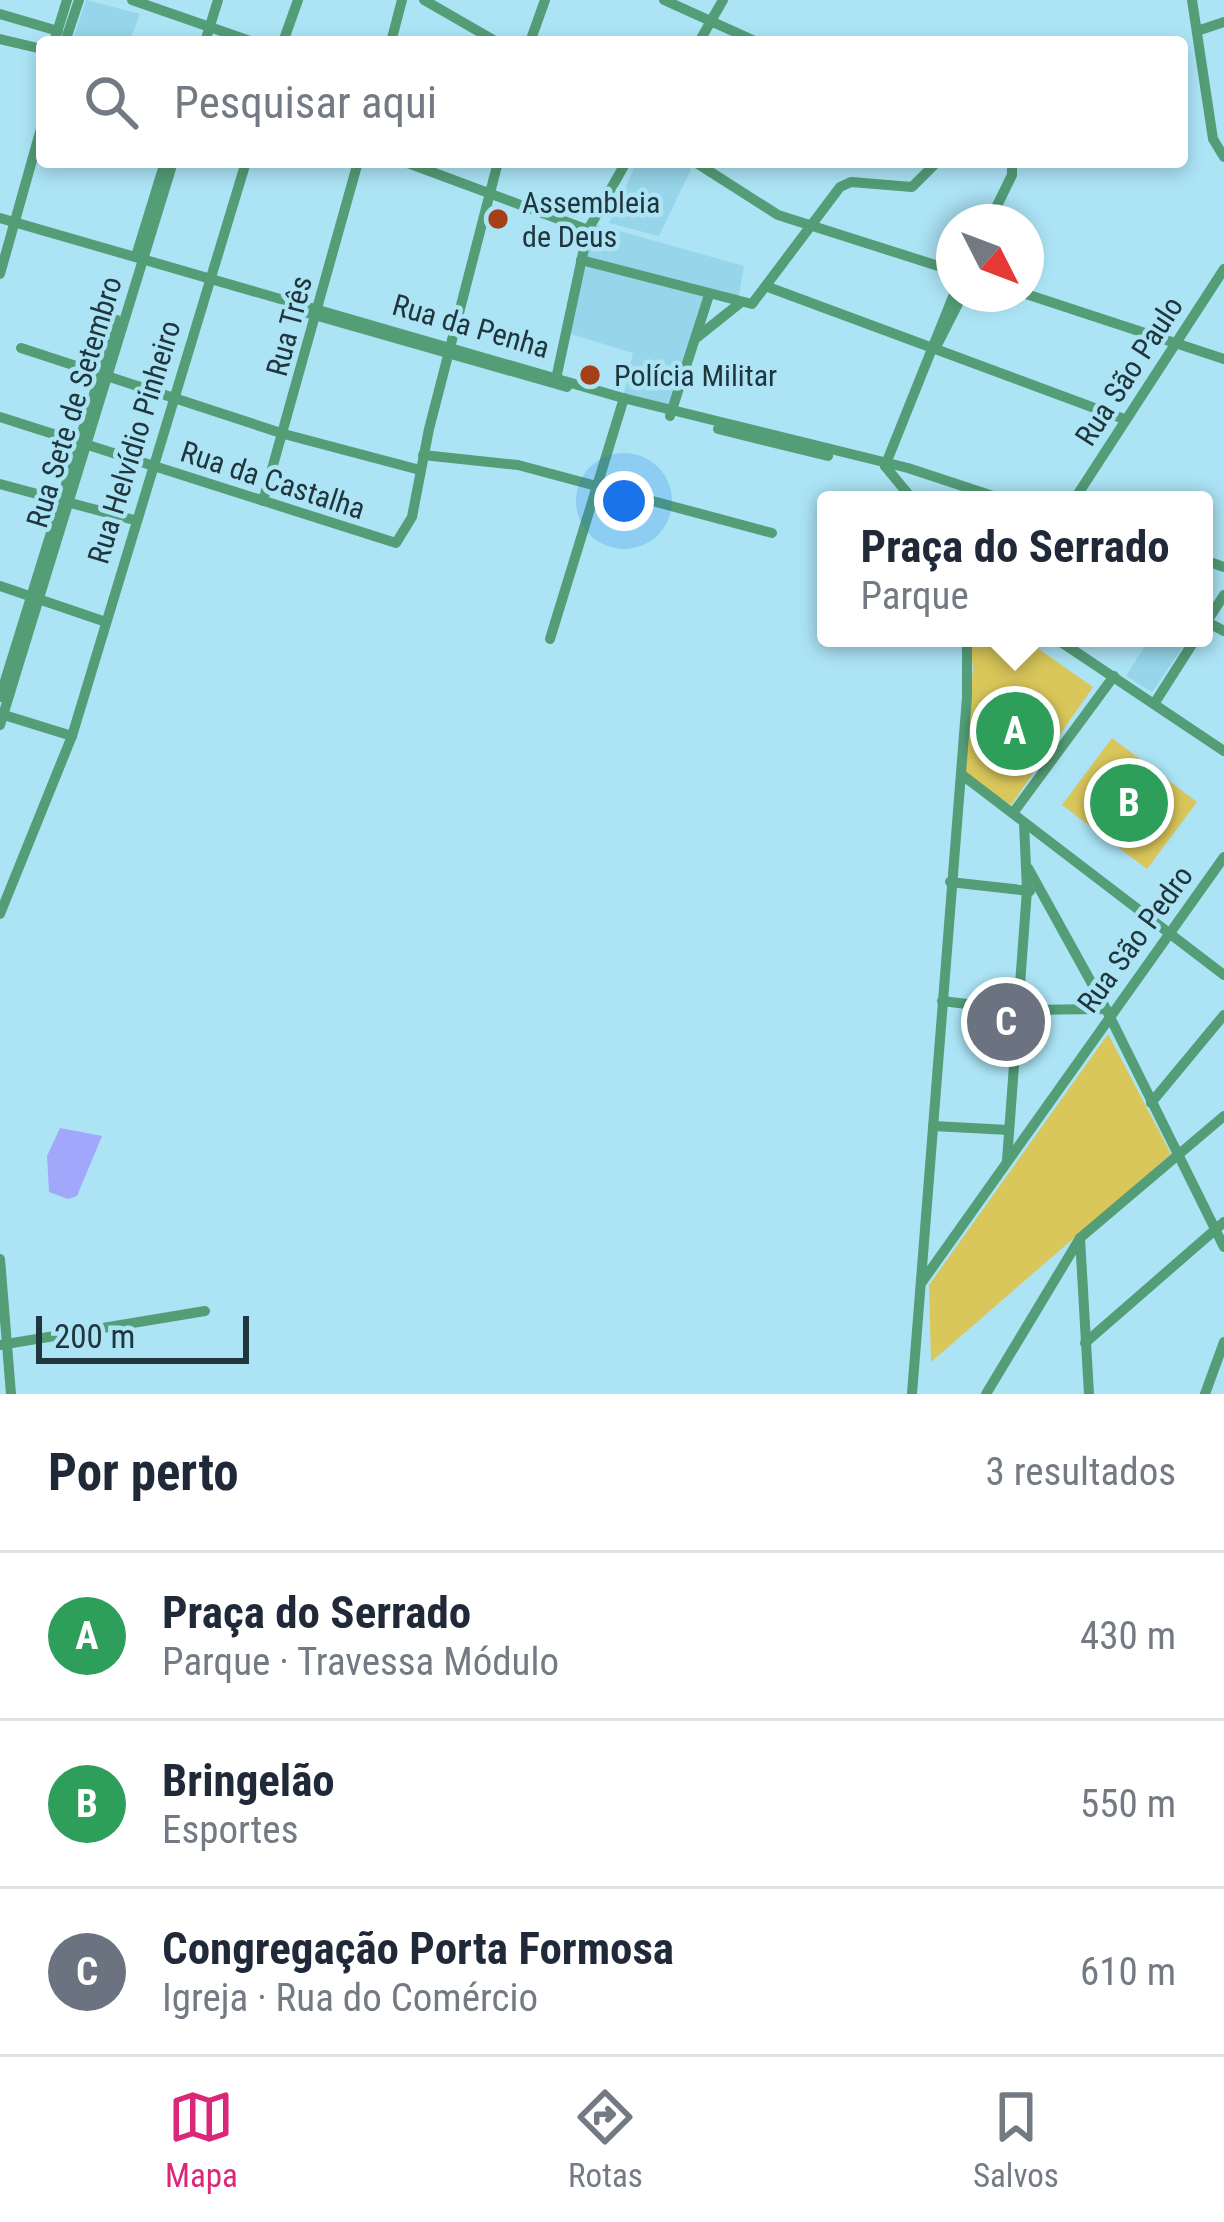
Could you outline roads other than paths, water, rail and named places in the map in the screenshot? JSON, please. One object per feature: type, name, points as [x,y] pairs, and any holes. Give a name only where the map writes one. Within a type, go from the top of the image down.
[{"type":"street","points":[[59,36],[68,0]]},
{"type":"street","points":[[60,36],[79,0]]},
{"type":"street","points":[[206,36],[218,0]]},
{"type":"street","points":[[286,36],[298,0]]},
{"type":"street","points":[[393,36],[402,0]]},
{"type":"street","points":[[424,0],[487,36]]},
{"type":"street","points":[[532,36],[544,0]]},
{"type":"street","points":[[664,0],[744,36]]},
{"type":"street","points":[[702,36],[723,0]]},
{"type":"street","points":[[1192,0],[1213,139],[1224,157]]},
{"type":"street","points":[[137,1],[236,36]]},
{"type":"street","points":[[0,14],[54,36]]},
{"type":"street","points":[[1197,31],[1224,22]]},
{"type":"street","points":[[0,39],[36,48]]},
{"type":"street","points":[[0,274],[36,147]]},
{"type":"street","name":"Rua Sete de Setembro","points":[[0,697],[66,501],[167,168]]},
{"type":"street","name":"Rua Helvídio Pinheiro","points":[[0,914],[72,736],[244,168]]},
{"type":"street","name":"Rua Três","points":[[262,501],[356,168]]},
{"type":"street","points":[[422,168],[588,230]]},
{"type":"street","points":[[21,348],[284,434],[420,470],[496,168]]},
{"type":"street","points":[[556,380],[588,230],[619,168]]},
{"type":"street","points":[[705,168],[778,214],[936,265]]},
{"type":"street","points":[[581,260],[752,304],[840,187],[851,182],[913,187],[931,168]]},
{"type":"street","points":[[999,204],[1012,168]]},
{"type":"street","name":"Rua da Penha","points":[[0,218],[624,400],[921,472],[978,491]]},
{"type":"street","name":"Rua São Paulo","points":[[1079,491],[1224,269]]},
{"type":"street","points":[[768,287],[1124,418]]},
{"type":"street","points":[[671,413],[709,296]]},
{"type":"street","points":[[1044,300],[1224,359]]},
{"type":"street","points":[[692,341],[740,303]]},
{"type":"street","points":[[907,491],[885,466],[951,312]]},
{"type":"street","points":[[550,639],[624,400]]},
{"type":"street","name":"Rua da Castalha","points":[[0,417],[393,544],[409,527],[420,470]]},
{"type":"street","points":[[423,455],[503,463],[772,533]]},
{"type":"street","points":[[912,491],[921,472]]},
{"type":"street","points":[[0,484],[134,520]]},
{"type":"street","points":[[0,586],[106,622]]},
{"type":"street","name":"Rua Sete de Setembro","points":[[1,717],[34,597]]},
{"type":"street","points":[[912,1390],[961,774],[967,647]]},
{"type":"street","points":[[1069,647],[1224,751]]},
{"type":"street","points":[[1154,704],[1190,647]]},
{"type":"street","points":[[1013,812],[1114,676]]},
{"type":"street","points":[[1,717],[72,736]]},
{"type":"street","points":[[961,774],[1224,976]]},
{"type":"street","points":[[1007,1162],[1027,890],[1024,823]]},
{"type":"street","name":"Rua São Pedro","points":[[920,1285],[1107,1012],[1224,857]]},
{"type":"street","points":[[1028,868],[1220,1226],[1224,1247]]},
{"type":"street","points":[[950,882],[1041,892]]},
{"type":"street","points":[[942,1001],[1017,1010],[1107,1012]]},
{"type":"street","points":[[1151,1103],[1224,1015]]},
{"type":"street","points":[[986,1394],[1080,1238],[1224,1116]]},
{"type":"street","points":[[932,1126],[1025,1136]]},
{"type":"street","points":[[1084,1343],[1220,1226]]},
{"type":"street","points":[[1080,1238],[1089,1394]]},
{"type":"street","points":[[0,1259],[10,1394]]},
{"type":"street","points":[[4,1345],[205,1311]]},
{"type":"street","points":[[1204,1394],[1224,1342]]},
{"type":"water","points":[[60,1128],[102,1136],[77,1196],[68,1199],[49,1192],[47,1156]]},
{"type":"place","name":"Assembleia de Deus","points":[[498,219]]},
{"type":"place","name":"Polícia Militar","points":[[590,375]]},
{"type":"place","name":"Praça do Serrado","points":[[1015,731]]},
{"type":"place","name":"Bringelão","points":[[1129,803]]},
{"type":"place","name":"Congregação Porta Formosa","points":[[1006,1022]]}]
